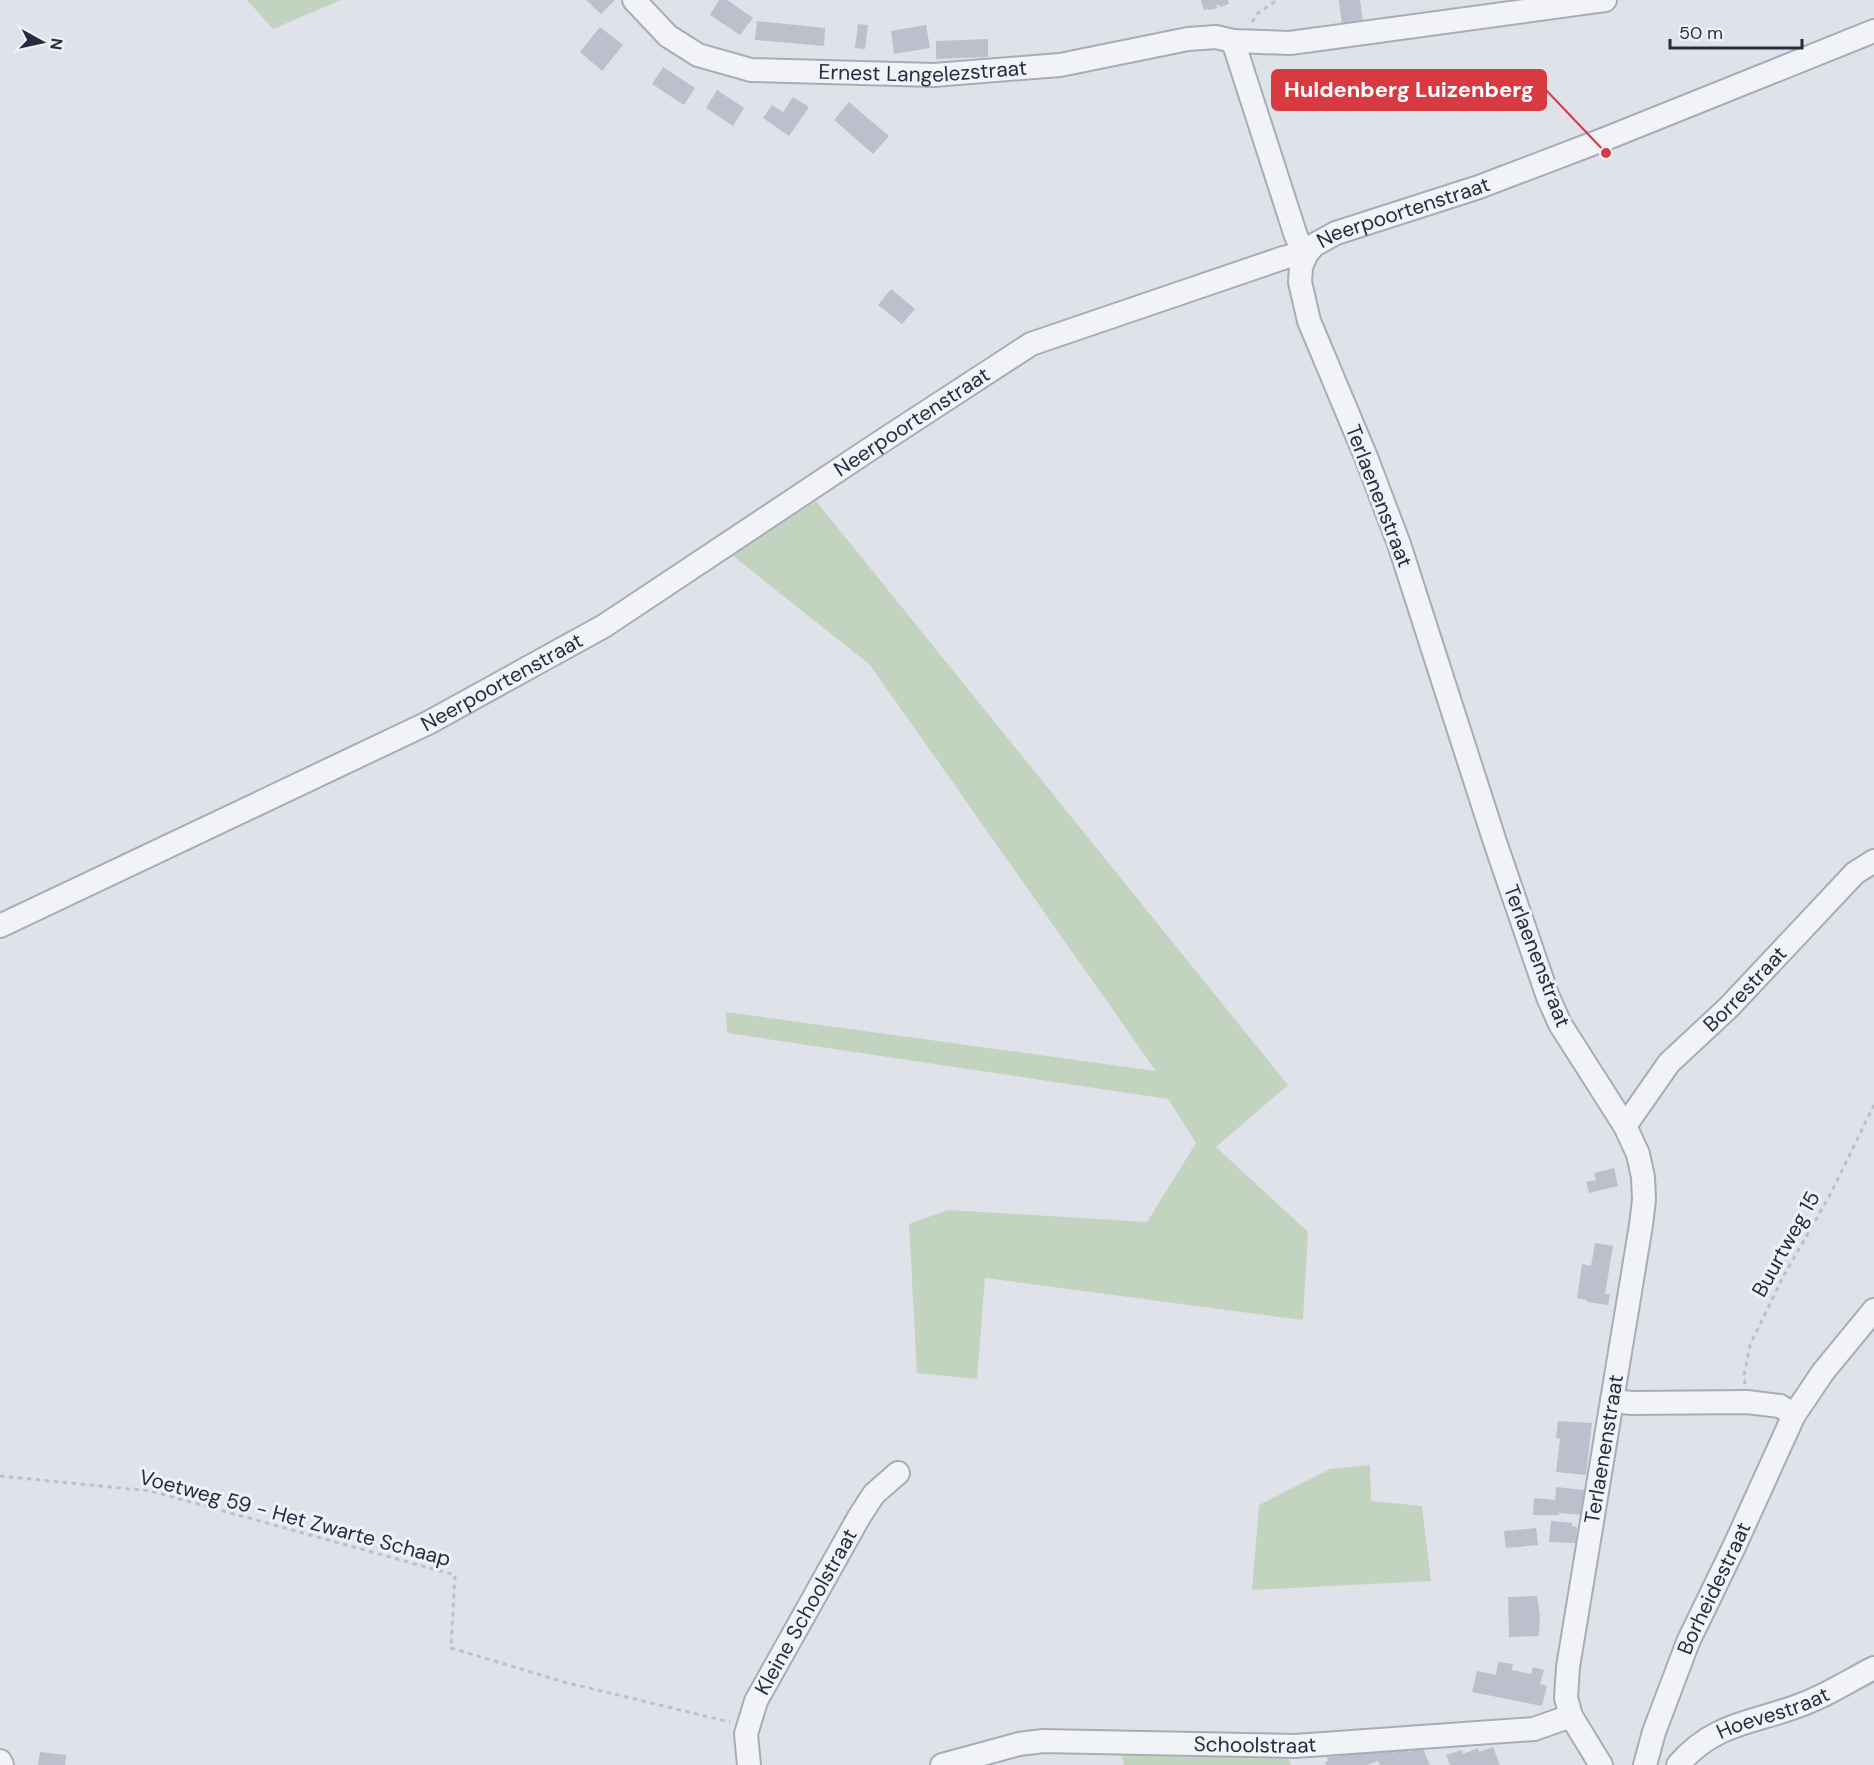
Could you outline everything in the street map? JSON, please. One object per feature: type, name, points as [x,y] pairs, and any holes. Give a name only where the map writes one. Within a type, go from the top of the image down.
[{"type":"street","name":"Ernest Langelezstraat","points":[[634,0],[668,36],[698,55],[752,70],[934,75],[1060,65],[1188,39],[1216,37],[1239,41],[1290,43],[1605,0]]},
{"type":"street","name":"Neerpoortenstraat","points":[[0,926],[428,723],[594,632],[1031,344],[1283,258],[1306,255],[1314,245],[1336,233],[1489,183],[1874,31]]},
{"type":"street","points":[[1239,41],[1296,236],[1306,255]]},
{"type":"street","name":"Terlaenenstraat","points":[[1306,255],[1301,267],[1300,282],[1309,321],[1400,544],[1495,842],[1548,997],[1573,1046],[1625,1126],[1638,1154],[1643,1177],[1644,1200],[1568,1667],[1566,1698],[1571,1716],[1600,1765]]},
{"type":"street","name":"Borrestraat","points":[[1625,1126],[1669,1064],[1729,1007],[1856,873],[1874,861]]},
{"type":"street","name":"Borheidestraat","points":[[1645,1765],[1654,1732],[1688,1642],[1794,1415],[1823,1372],[1874,1310]]},
{"type":"street","points":[[1612,1401],[1632,1403],[1747,1402],[1780,1406],[1794,1415]]},
{"type":"street","name":"Kleine Schoolstraat","points":[[749,1765],[746,1734],[756,1701],[859,1517],[874,1494],[898,1473]]},
{"type":"street","name":"Hoevestraat","points":[[1678,1765],[1701,1742],[1721,1730],[1808,1702],[1874,1668]]},
{"type":"street","name":"Schoolstraat","points":[[942,1765],[986,1760],[1019,1744],[1043,1741],[1299,1755],[1534,1729],[1571,1716]]},
{"type":"street","points":[[0,1761],[2,1765]]},
{"type":"path","points":[[1239,41],[1258,13],[1277,0]]},
{"type":"path","name":"Buurtweg 15","points":[[1747,1402],[1743,1376],[1750,1345],[1782,1277],[1830,1196],[1874,1105]]},
{"type":"path","name":"Voetweg 59 - Het Zwarte Schaap","points":[[0,1476],[151,1491],[455,1575],[451,1648],[564,1683],[748,1726]]},
{"type":"green space","points":[[247,0],[341,0],[273,29]]},
{"type":"green space","points":[[816,501],[1288,1085],[1216,1147],[1308,1232],[1303,1320],[985,1278],[977,1379],[917,1373],[909,1224],[948,1210],[1147,1222],[1196,1143],[1168,1099],[727,1033],[726,1012],[1156,1071],[870,665],[732,555]]},
{"type":"green space","points":[[1370,1465],[1371,1501],[1422,1506],[1431,1581],[1252,1590],[1259,1505],[1330,1469]]},
{"type":"green space","points":[[1122,1755],[1289,1759],[1291,1765],[1124,1765]]},
{"type":"building","points":[[586,0],[615,0],[601,14]]},
{"type":"building","points":[[719,0],[727,0],[753,18],[740,35],[710,15]]},
{"type":"building","points":[[1201,0],[1228,0],[1229,4],[1220,7],[1216,5],[1218,8],[1204,10]]},
{"type":"building","points":[[1339,0],[1360,0],[1363,23],[1342,26]]},
{"type":"building","points":[[757,21],[825,28],[824,46],[755,40]]},
{"type":"building","points":[[858,24],[868,25],[865,49],[855,48]]},
{"type":"building","points":[[926,25],[930,48],[894,54],[891,31]]},
{"type":"building","points":[[600,27],[623,45],[602,71],[580,52]]},
{"type":"building","points":[[988,39],[988,57],[936,59],[936,41]]},
{"type":"building","points":[[663,67],[695,88],[684,105],[652,84]]},
{"type":"building","points":[[717,90],[744,108],[733,126],[706,108]]},
{"type":"building","points":[[793,97],[809,107],[789,136],[763,118],[772,105],[783,112]]},
{"type":"building","points":[[849,102],[889,136],[873,154],[834,120]]},
{"type":"building","points":[[891,289],[915,309],[902,324],[878,305]]},
{"type":"building","points":[[1614,1168],[1618,1186],[1589,1193],[1586,1182],[1596,1180],[1594,1173]]},
{"type":"building","points":[[1595,1243],[1613,1246],[1605,1294],[1610,1294],[1608,1305],[1577,1298],[1582,1264],[1591,1266]]},
{"type":"building","points":[[1558,1421],[1592,1423],[1586,1475],[1556,1472],[1560,1439],[1556,1438]]},
{"type":"building","points":[[1556,1487],[1585,1490],[1582,1515],[1559,1513],[1559,1515],[1533,1515],[1534,1498],[1555,1500]]},
{"type":"building","points":[[1551,1521],[1572,1523],[1572,1526],[1577,1527],[1576,1543],[1549,1542]]},
{"type":"building","points":[[1536,1528],[1538,1545],[1506,1548],[1504,1531]]},
{"type":"building","points":[[1537,1596],[1540,1616],[1539,1636],[1509,1637],[1508,1597]]},
{"type":"building","points":[[1498,1662],[1513,1664],[1512,1670],[1531,1674],[1533,1667],[1544,1670],[1540,1684],[1547,1686],[1542,1706],[1472,1692],[1477,1671],[1496,1675]]},
{"type":"building","points":[[1406,1747],[1408,1752],[1422,1747],[1430,1765],[1380,1765],[1378,1761],[1367,1765],[1326,1765],[1325,1762],[1328,1761],[1327,1757],[1340,1756],[1339,1753],[1374,1749],[1376,1753],[1390,1748],[1392,1753]]},
{"type":"building","points":[[1493,1747],[1500,1765],[1450,1765],[1446,1755],[1462,1750],[1463,1754],[1478,1748],[1479,1752]]},
{"type":"building","points":[[40,1752],[66,1755],[65,1765],[38,1765]]},
{"type":"place","name":"Huldenberg Luizenberg","points":[[1606,153]]}]
